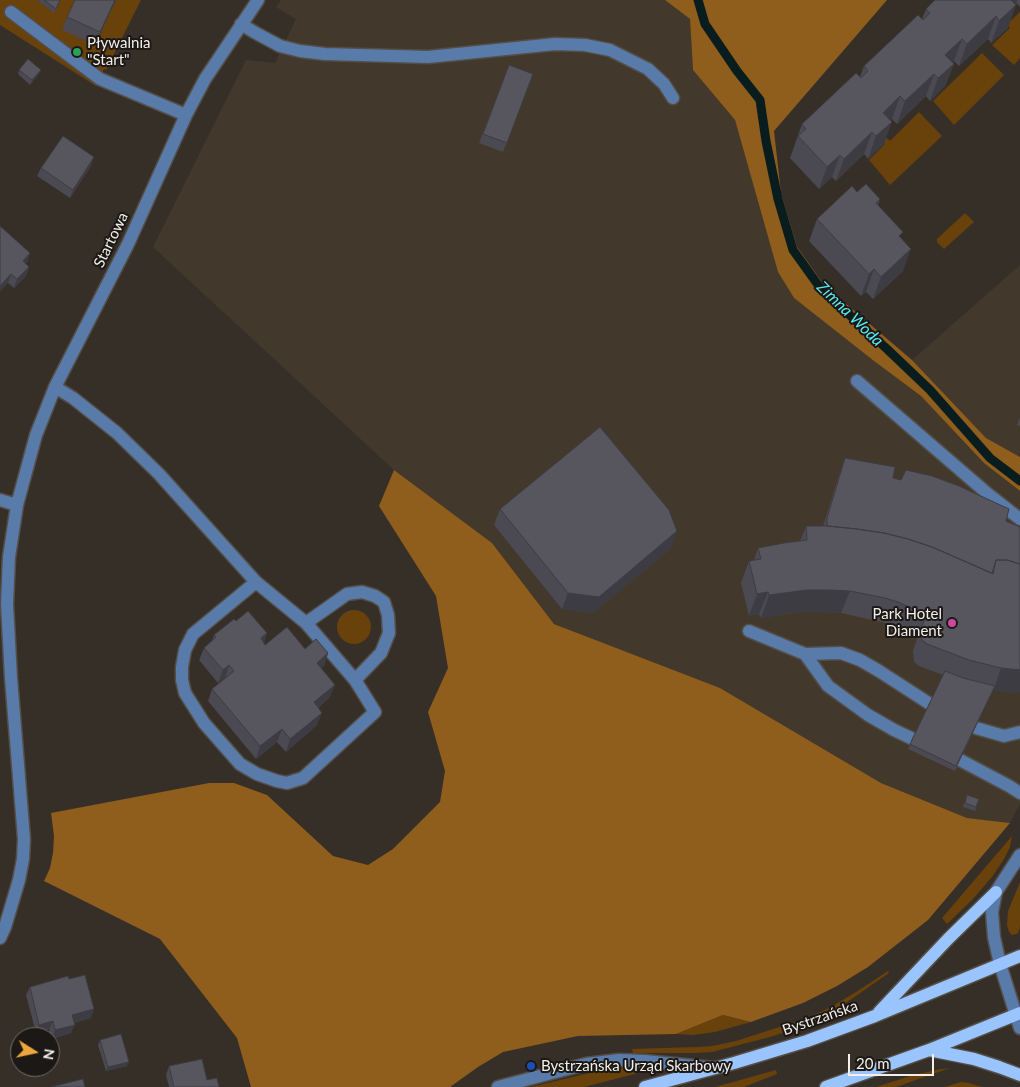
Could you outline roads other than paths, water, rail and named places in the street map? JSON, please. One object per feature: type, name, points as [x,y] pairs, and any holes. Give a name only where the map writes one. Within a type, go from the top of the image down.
[{"type":"main road","points":[[875,1016],[948,939],[996,892]]},
{"type":"main road","name":"Bystrzańska","points":[[645,1087],[717,1068],[806,1041],[875,1016],[1020,956]]},
{"type":"main road","points":[[826,1087],[929,1050],[1018,1014]]},
{"type":"main road","points":[[929,1050],[974,1059],[1020,1075]]},
{"type":"street","name":"Startowa","points":[[0,938],[19,880],[23,860],[24,839],[7,604],[9,557],[17,505],[36,435],[55,388],[128,244],[186,115],[205,79],[258,0]]},
{"type":"street","points":[[11,12],[100,78],[186,115]]},
{"type":"street","points":[[241,24],[280,46],[325,54],[428,57],[555,44],[585,44],[610,50],[648,69],[664,84],[673,98]]},
{"type":"street","points":[[857,381],[981,488],[1020,519]]},
{"type":"street","points":[[55,388],[73,398],[117,433],[160,474],[256,582],[306,623],[355,680],[375,712],[303,778],[287,783],[257,774],[240,764],[204,723],[185,693],[182,680],[185,650],[193,634],[256,582]]},
{"type":"street","points":[[0,500],[17,505]]},
{"type":"street","points":[[306,623],[347,594],[362,592],[375,596],[384,602],[388,615],[389,633],[381,653],[355,680]]},
{"type":"street","points":[[749,631],[805,654],[841,653],[860,660],[930,704]]},
{"type":"street","points":[[805,654],[828,686],[868,715],[912,739]]},
{"type":"street","points":[[976,728],[1004,736],[1020,732]]},
{"type":"street","points":[[960,760],[1020,793]]},
{"type":"street","points":[[1020,855],[996,892],[992,912],[994,937],[1000,964],[1018,1014],[1020,1028]]},
{"type":"street","points":[[498,1087],[586,1064],[619,1060],[717,1068]]},
{"type":"waterway","name":"Zimna Woda","points":[[698,0],[705,24],[737,71],[760,100],[778,199],[793,250],[821,289],[930,390],[990,458],[1020,481]]},
{"type":"place","name":"Pływalnia \"Start\"","points":[[77,52]]},
{"type":"place","name":"Park Hotel Diament","points":[[952,623]]},
{"type":"place","name":"Bystrzańska Urząd Skarbowy","points":[[531,1066]]}]
